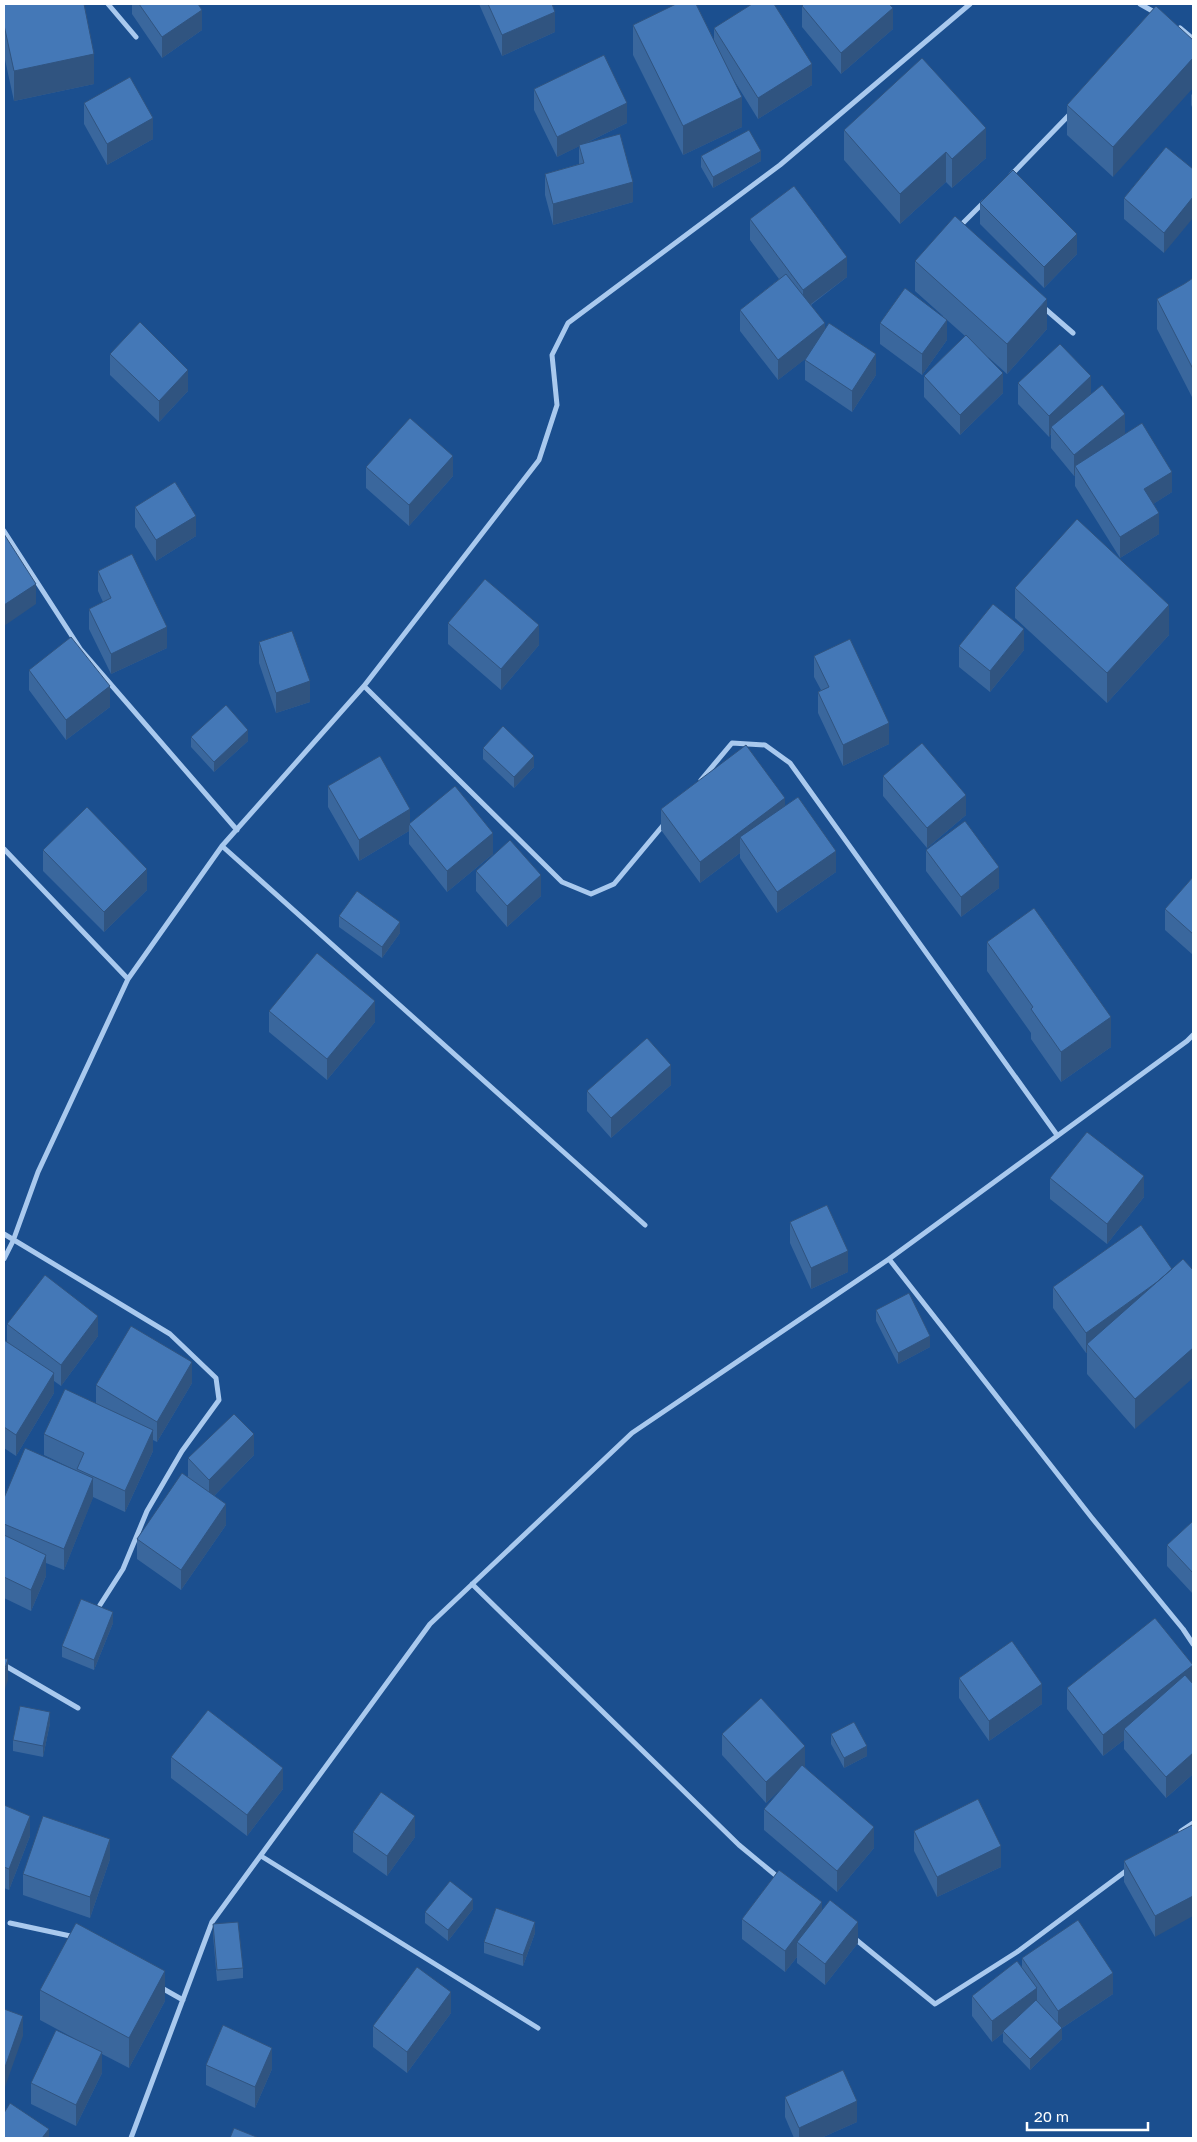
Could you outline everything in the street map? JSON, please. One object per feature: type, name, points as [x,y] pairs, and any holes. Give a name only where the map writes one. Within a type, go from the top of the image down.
[{"type":"street","points":[[108,4],[136,37]]},
{"type":"street","points":[[4,1259],[13,1241],[38,1172],[128,979],[222,846],[364,686],[539,460],[557,405],[552,355],[568,323],[780,165],[970,4]]},
{"type":"street","points":[[1140,4],[1164,18]]},
{"type":"street","points":[[1171,22],[1193,39]]},
{"type":"street","points":[[1005,181],[1074,110]]},
{"type":"street","points":[[956,230],[991,195]]},
{"type":"street","points":[[1036,300],[1073,332]]},
{"type":"street","points":[[4,531],[81,650],[237,830]]},
{"type":"street","points":[[364,686],[562,882],[591,894],[614,884],[670,817]]},
{"type":"street","points":[[695,788],[732,743],[765,745],[790,764],[1057,1135]]},
{"type":"street","points":[[222,846],[645,1224]]},
{"type":"street","points":[[4,849],[128,979]]},
{"type":"street","points":[[131,2138],[212,1922],[430,1624],[632,1433],[889,1259],[1193,1035]]},
{"type":"street","points":[[4,1234],[170,1334],[216,1378],[219,1400],[182,1451],[152,1502],[123,1569],[100,1605]]},
{"type":"street","points":[[889,1259],[1193,1644]]},
{"type":"street","points":[[472,1584],[739,1846],[784,1882]]},
{"type":"street","points":[[4,1665],[78,1708]]},
{"type":"street","points":[[1179,1833],[1193,1823]]},
{"type":"street","points":[[261,1856],[538,2028]]},
{"type":"street","points":[[852,1937],[935,2004],[1017,1952],[1132,1867]]},
{"type":"street","points":[[10,1922],[74,1937],[82,1942]]},
{"type":"street","points":[[158,1986],[183,2000]]},
{"type":"building","points":[[4,4],[84,4],[94,54],[14,71],[4,25]]},
{"type":"building","points":[[139,4],[198,4],[202,10],[162,37]]},
{"type":"building","points":[[488,4],[552,4],[555,12],[502,35]]},
{"type":"building","points":[[676,4],[696,4],[742,97],[683,126],[633,25]]},
{"type":"building","points":[[752,4],[774,4],[812,64],[758,98],[714,28]]},
{"type":"building","points":[[804,4],[889,4],[893,8],[841,53],[802,6]]},
{"type":"building","points":[[1156,6],[1193,40],[1193,58],[1113,147],[1067,105]]},
{"type":"building","points":[[604,55],[627,103],[557,137],[534,89]]},
{"type":"building","points":[[922,58],[986,128],[952,159],[946,152],[900,194],[844,130]]},
{"type":"building","points":[[130,77],[153,118],[107,144],[84,103]]},
{"type":"building","points":[[749,130],[761,151],[713,177],[701,156]]},
{"type":"building","points":[[620,134],[633,182],[553,204],[545,174],[584,163],[579,145]]},
{"type":"building","points":[[1166,147],[1193,169],[1193,197],[1164,233],[1124,198]]},
{"type":"building","points":[[1013,170],[1077,234],[1044,267],[980,203]]},
{"type":"building","points":[[794,186],[847,257],[803,290],[750,219]]},
{"type":"building","points":[[955,216],[1047,299],[1007,344],[915,261]]},
{"type":"building","points":[[786,274],[825,323],[778,360],[740,310]]},
{"type":"building","points":[[1193,278],[1193,369],[1157,299]]},
{"type":"building","points":[[905,288],[947,320],[922,354],[880,323]]},
{"type":"building","points":[[140,322],[188,370],[159,401],[110,354]]},
{"type":"building","points":[[829,323],[876,354],[852,391],[805,360]]},
{"type":"building","points":[[966,335],[1003,373],[960,415],[924,376]]},
{"type":"building","points":[[1060,344],[1091,376],[1049,416],[1018,383]]},
{"type":"building","points":[[1102,385],[1125,414],[1074,455],[1051,427]]},
{"type":"building","points":[[410,418],[453,456],[409,505],[366,467]]},
{"type":"building","points":[[1142,423],[1172,472],[1144,489],[1159,513],[1120,537],[1075,466]]},
{"type":"building","points":[[175,482],[196,516],[156,540],[135,507]]},
{"type":"building","points":[[1077,519],[1169,605],[1107,673],[1015,588]]},
{"type":"building","points":[[4,534],[36,584],[4,605]]},
{"type":"building","points":[[132,554],[167,627],[111,654],[89,609],[111,598],[98,571]]},
{"type":"building","points":[[485,579],[539,625],[501,669],[448,623]]},
{"type":"building","points":[[993,604],[1024,629],[990,671],[959,646]]},
{"type":"building","points":[[292,631],[310,681],[276,693],[259,642]]},
{"type":"building","points":[[71,637],[110,686],[66,720],[29,670]]},
{"type":"building","points":[[850,639],[889,723],[843,745],[818,692],[829,687],[814,656]]},
{"type":"building","points":[[226,705],[248,730],[214,762],[191,737]]},
{"type":"building","points":[[503,726],[534,756],[514,777],[483,748]]},
{"type":"building","points":[[922,743],[966,795],[927,828],[883,776]]},
{"type":"building","points":[[746,745],[785,798],[700,862],[661,809]]},
{"type":"building","points":[[380,756],[410,809],[359,840],[328,786]]},
{"type":"building","points":[[455,786],[493,833],[447,871],[409,824]]},
{"type":"building","points":[[798,797],[836,851],[777,892],[740,837]]},
{"type":"building","points":[[87,807],[147,869],[104,912],[43,850]]},
{"type":"building","points":[[965,821],[999,867],[961,897],[926,850]]},
{"type":"building","points":[[510,840],[541,875],[507,906],[476,871]]},
{"type":"building","points":[[1193,877],[1193,934],[1165,909]]},
{"type":"building","points":[[357,891],[400,922],[382,947],[339,916]]},
{"type":"building","points":[[1034,908],[1111,1017],[1061,1052],[1031,1009],[1033,1007],[987,942]]},
{"type":"building","points":[[317,953],[375,1001],[327,1059],[269,1011]]},
{"type":"building","points":[[647,1038],[671,1065],[611,1118],[587,1091]]},
{"type":"building","points":[[1087,1132],[1144,1176],[1107,1224],[1050,1178]]},
{"type":"building","points":[[827,1205],[848,1251],[811,1268],[790,1222]]},
{"type":"building","points":[[1141,1225],[1172,1269],[1086,1333],[1053,1287]]},
{"type":"building","points":[[1183,1259],[1193,1270],[1193,1348],[1135,1399],[1087,1344]]},
{"type":"building","points":[[45,1275],[98,1316],[61,1365],[7,1324]]},
{"type":"building","points":[[909,1293],[930,1336],[898,1353],[876,1310]]},
{"type":"building","points":[[131,1326],[192,1362],[157,1422],[96,1385]]},
{"type":"building","points":[[4,1340],[54,1373],[16,1435],[4,1427]]},
{"type":"building","points":[[65,1389],[153,1430],[125,1491],[77,1469],[84,1453],[44,1434]]},
{"type":"building","points":[[234,1414],[254,1434],[209,1480],[188,1458]]},
{"type":"building","points":[[25,1448],[93,1478],[64,1549],[4,1524],[4,1498]]},
{"type":"building","points":[[182,1473],[226,1504],[181,1570],[137,1539]]},
{"type":"building","points":[[1193,1521],[1193,1573],[1167,1545]]},
{"type":"building","points":[[4,1535],[46,1555],[31,1590],[4,1577]]},
{"type":"building","points":[[81,1599],[113,1612],[94,1660],[62,1646]]},
{"type":"building","points":[[1155,1618],[1193,1665],[1103,1735],[1067,1688]]},
{"type":"building","points":[[1012,1641],[1042,1684],[989,1721],[959,1678]]},
{"type":"building","points":[[4,1658],[8,1659],[4,1671]]},
{"type":"building","points":[[1185,1675],[1193,1684],[1193,1753],[1166,1777],[1124,1729]]},
{"type":"building","points":[[761,1698],[805,1746],[766,1782],[722,1734]]},
{"type":"building","points":[[20,1706],[50,1712],[43,1746],[13,1740]]},
{"type":"building","points":[[208,1710],[283,1768],[247,1815],[171,1757]]},
{"type":"building","points":[[854,1722],[867,1746],[844,1758],[831,1734]]},
{"type":"building","points":[[802,1765],[874,1827],[837,1871],[764,1809]]},
{"type":"building","points":[[381,1792],[415,1816],[387,1856],[353,1832]]},
{"type":"building","points":[[978,1799],[1001,1846],[937,1877],[914,1831]]},
{"type":"building","points":[[4,1805],[30,1816],[9,1869],[4,1867]]},
{"type":"building","points":[[43,1816],[110,1839],[90,1897],[23,1874]]},
{"type":"building","points":[[1192,1825],[1193,1896],[1155,1916],[1124,1861]]},
{"type":"building","points":[[779,1870],[822,1902],[785,1951],[742,1919]]},
{"type":"building","points":[[450,1881],[473,1899],[448,1930],[425,1912]]},
{"type":"building","points":[[830,1900],[858,1922],[825,1964],[797,1942]]},
{"type":"building","points":[[496,1908],[535,1922],[523,1955],[484,1942]]},
{"type":"building","points":[[1078,1920],[1113,1973],[1058,2011],[1022,1958]]},
{"type":"building","points":[[238,1922],[243,1968],[217,1970],[213,1924]]},
{"type":"building","points":[[76,1923],[165,1971],[129,2038],[40,1990]]},
{"type":"building","points":[[1017,1961],[1037,1988],[992,2021],[972,1996]]},
{"type":"building","points":[[417,1967],[451,1992],[407,2052],[373,2026]]},
{"type":"building","points":[[1036,2000],[1062,2028],[1030,2059],[1003,2031]]},
{"type":"building","points":[[4,2009],[23,2016],[4,2070]]},
{"type":"building","points":[[223,2025],[272,2048],[255,2087],[206,2065]]},
{"type":"building","points":[[56,2030],[102,2052],[76,2105],[31,2083]]},
{"type":"building","points":[[843,2070],[857,2101],[799,2128],[785,2097]]},
{"type":"building","points":[[10,2103],[49,2129],[42,2138],[4,2138],[4,2113]]},
{"type":"building","points":[[234,2128],[259,2138],[230,2138]]}]
